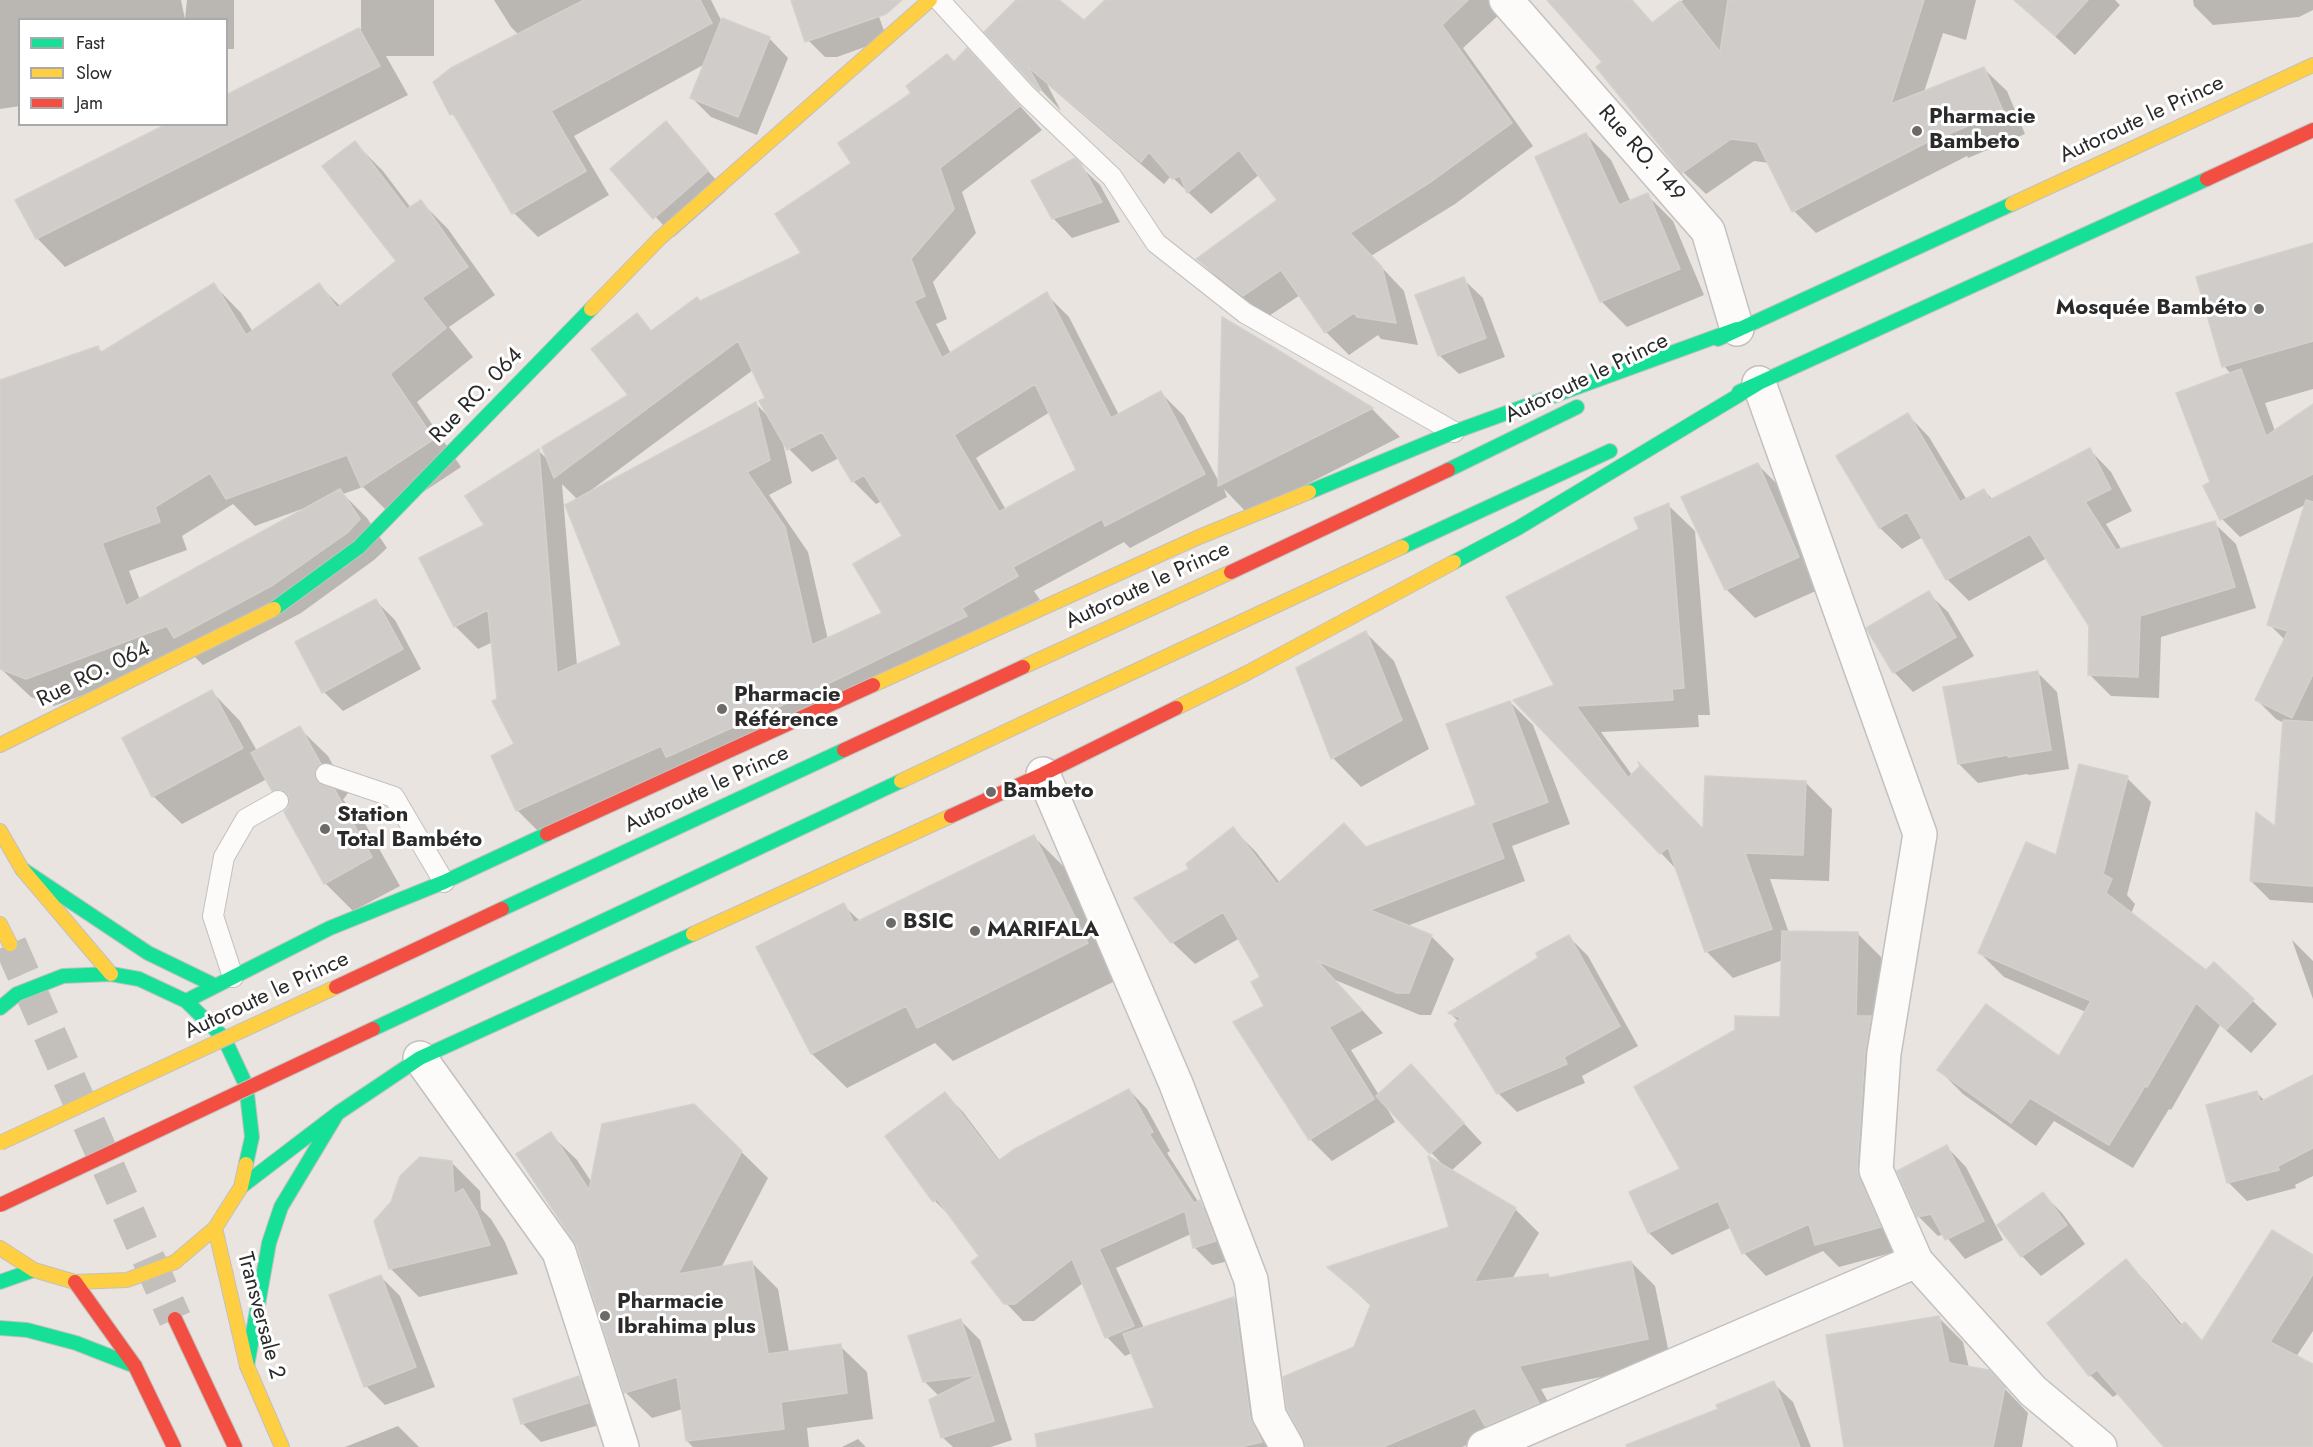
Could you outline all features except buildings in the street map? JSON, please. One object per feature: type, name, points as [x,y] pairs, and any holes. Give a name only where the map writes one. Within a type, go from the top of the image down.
[{"type":"main road","name":"Rue RO. 064","points":[[0,745],[273,610],[359,547],[660,238],[930,0]]},
{"type":"main road","name":"Autoroute le Prince","points":[[1621,386],[1737,329],[2313,65]]},
{"type":"main road","points":[[1642,437],[2313,129]]},
{"type":"main road","points":[[186,1001],[330,928],[444,882],[676,773],[1199,537],[1454,432],[1737,329]]},
{"type":"main road","points":[[241,1187],[338,1113],[420,1058],[1043,774],[1246,673],[1518,528],[1759,383]]},
{"type":"main road","name":"Autoroute le Prince","points":[[0,1143],[1389,499],[1589,401]]},
{"type":"main road","points":[[0,1205],[1043,714],[1621,447]]},
{"type":"main road","points":[[0,831],[22,869],[111,974]]},
{"type":"main road","points":[[22,869],[148,953],[225,982]]},
{"type":"main road","points":[[0,924],[10,944]]},
{"type":"main road","points":[[0,1008],[17,994],[63,976],[111,974],[139,979],[186,1001],[224,1038],[246,1085],[252,1137],[241,1187],[215,1228],[176,1262],[127,1280],[75,1282],[34,1270],[0,1248]]},
{"type":"main road","points":[[247,1365],[269,1243],[281,1208],[338,1113]]},
{"type":"main road","name":"Transversale 2","points":[[215,1228],[247,1365],[282,1447]]},
{"type":"main road","points":[[0,1282],[34,1270]]},
{"type":"main road","points":[[75,1282],[135,1366],[174,1447]]},
{"type":"main road","points":[[176,1319],[235,1447]]},
{"type":"main road","points":[[0,1328],[27,1330],[76,1343],[135,1366]]},
{"type":"street","name":"Rue RO. 149","points":[[1506,0],[1708,231],[1737,329]]},
{"type":"street","points":[[1759,383],[1920,834],[1884,1053],[1876,1170],[1916,1261],[2033,1391],[2100,1447]]},
{"type":"street","points":[[1043,774],[1176,1084],[1251,1280],[1269,1415],[1287,1447]]},
{"type":"street","points":[[420,1058],[560,1252],[622,1447]]},
{"type":"street","points":[[1484,1447],[1916,1261]]},
{"type":"lane","points":[[939,0],[1026,95],[1112,177],[1156,243],[1245,313],[1454,432]]},
{"type":"lane","points":[[326,774],[394,796],[444,882]]},
{"type":"lane","points":[[225,982],[213,916],[224,857],[246,819],[278,801]]},
{"type":"tunnel","points":[[10,944],[175,1319]]},
{"type":"traffic: fast","points":[[1739,392],[2207,179]]},
{"type":"traffic: fast","points":[[1718,339],[2012,204]]},
{"type":"traffic: fast","points":[[274,609],[359,547],[591,309]]},
{"type":"traffic: fast","points":[[1309,492],[1454,432],[1737,329]]},
{"type":"traffic: fast","points":[[1454,562],[1518,528],[1759,383]]},
{"type":"traffic: fast","points":[[1448,470],[1577,407]]},
{"type":"traffic: fast","points":[[1402,547],[1610,451]]},
{"type":"traffic: fast","points":[[502,909],[844,750]]},
{"type":"traffic: fast","points":[[373,1029],[901,781]]},
{"type":"traffic: fast","points":[[186,1001],[330,928],[444,882],[547,834]]},
{"type":"traffic: fast","points":[[22,869],[148,953],[216,986]]},
{"type":"traffic: fast","points":[[241,1187],[338,1113],[420,1058],[693,934]]},
{"type":"traffic: fast","points":[[0,1008],[17,994],[63,976],[111,974],[139,979],[186,1001],[224,1038],[246,1085],[252,1137],[246,1164]]},
{"type":"traffic: fast","points":[[247,1366],[269,1243],[281,1207],[337,1114]]},
{"type":"traffic: fast","points":[[0,1282],[34,1270]]},
{"type":"traffic: fast","points":[[0,1328],[27,1330],[76,1343],[135,1366]]},
{"type":"traffic: slow","points":[[591,309],[660,238],[930,0]]},
{"type":"traffic: slow","points":[[2012,204],[2313,65]]},
{"type":"traffic: slow","points":[[873,685],[1199,537],[1309,492]]},
{"type":"traffic: slow","points":[[1043,714],[1402,547]]},
{"type":"traffic: slow","points":[[1176,708],[1247,673],[1454,562]]},
{"type":"traffic: slow","points":[[1023,667],[1231,572]]},
{"type":"traffic: slow","points":[[0,745],[274,609]]},
{"type":"traffic: slow","points":[[901,781],[1043,714]]},
{"type":"traffic: slow","points":[[693,934],[951,816]]},
{"type":"traffic: slow","points":[[0,831],[22,869],[111,974]]},
{"type":"traffic: slow","points":[[0,924],[10,944]]},
{"type":"traffic: slow","points":[[0,1143],[336,987]]},
{"type":"traffic: slow","points":[[0,1248],[34,1270],[75,1282],[127,1280],[175,1262],[215,1228],[241,1187],[246,1164]]},
{"type":"traffic: slow","points":[[215,1228],[247,1366],[282,1447]]},
{"type":"traffic: jam","points":[[2207,179],[2313,130]]},
{"type":"traffic: jam","points":[[1231,572],[1448,470]]},
{"type":"traffic: jam","points":[[844,750],[1023,667]]},
{"type":"traffic: jam","points":[[547,834],[873,685]]},
{"type":"traffic: jam","points":[[951,816],[1043,774],[1176,708]]},
{"type":"traffic: jam","points":[[336,987],[502,909]]},
{"type":"traffic: jam","points":[[0,1205],[373,1029]]},
{"type":"traffic: jam","points":[[75,1282],[135,1366],[174,1447]]},
{"type":"traffic: jam","points":[[175,1319],[235,1447]]},
{"type":"place","name":"Pharmacie Bambeto","points":[[1917,131]]},
{"type":"place","name":"Mosquée Bambéto","points":[[2259,309]]},
{"type":"place","name":"Pharmacie Référence","points":[[722,709]]},
{"type":"place","name":"Bambeto","points":[[991,792]]},
{"type":"place","name":"Station Total Bambéto","points":[[325,829]]},
{"type":"place","name":"BSIC","points":[[891,923]]},
{"type":"place","name":"MARIFALA","points":[[975,931]]},
{"type":"place","name":"Pharmacie Ibrahima plus","points":[[605,1316]]}]
